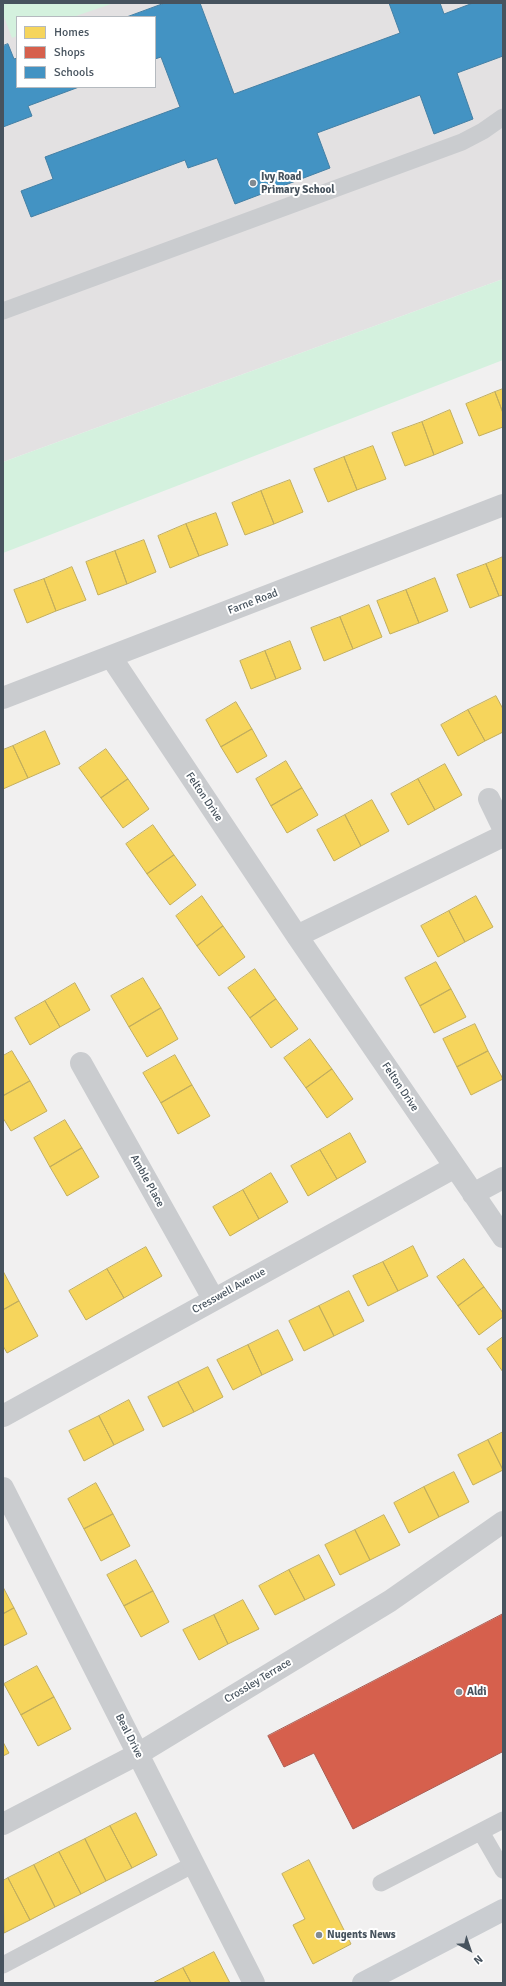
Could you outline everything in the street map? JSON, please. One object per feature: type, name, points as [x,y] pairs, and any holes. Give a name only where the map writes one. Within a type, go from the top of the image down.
[{"type":"main road","points":[[362,1983],[503,1910]]},
{"type":"street","name":"Farne Road","points":[[3,698],[503,505]]},
{"type":"street","name":"Felton Drive","points":[[111,657],[297,936],[503,1238]]},
{"type":"street","points":[[489,799],[503,828]]},
{"type":"street","points":[[297,936],[503,836]]},
{"type":"street","name":"Amble Place","points":[[81,1063],[214,1300]]},
{"type":"street","name":"Cresswell Avenue","points":[[3,1416],[455,1167]]},
{"type":"street","points":[[473,1194],[503,1178]]},
{"type":"street","name":"Beal Drive","points":[[3,1488],[254,1983]]},
{"type":"street","name":"Crossley Terrace","points":[[3,1824],[138,1754],[390,1601],[503,1522]]},
{"type":"lane","points":[[3,311],[462,142],[503,117]]},
{"type":"lane","points":[[381,1884],[503,1820]]},
{"type":"lane","points":[[481,1832],[503,1870]]},
{"type":"lane","points":[[3,1965],[194,1864]]},
{"type":"shaded area","name":"Ivy Road Primary School","points":[[3,3],[503,3],[503,279],[3,462]]},
{"type":"green space","points":[[3,3],[114,3],[76,16],[16,16],[16,36],[12,38],[3,14]]},
{"type":"green space","points":[[503,279],[503,360],[3,553],[3,462]]},
{"type":"building: Homes","points":[[503,389],[503,413],[495,392]]},
{"type":"building: Homes","points":[[495,392],[503,413],[503,427],[479,436],[466,404]]},
{"type":"building: Homes","points":[[450,410],[463,443],[434,455],[422,422]]},
{"type":"building: Homes","points":[[422,422],[434,455],[405,466],[392,433]]},
{"type":"building: Homes","points":[[373,446],[386,479],[357,490],[344,457]]},
{"type":"building: Homes","points":[[344,457],[357,490],[328,502],[314,469]]},
{"type":"building: Homes","points":[[290,480],[303,512],[274,524],[261,491]]},
{"type":"building: Homes","points":[[261,491],[274,524],[245,535],[232,503]]},
{"type":"building: Homes","points":[[216,513],[228,545],[199,556],[186,524]]},
{"type":"building: Homes","points":[[186,524],[199,556],[170,568],[158,536]]},
{"type":"building: Homes","points":[[144,540],[156,572],[127,584],[115,551]]},
{"type":"building: Homes","points":[[115,551],[127,584],[98,595],[86,562]]},
{"type":"building: Homes","points":[[503,557],[503,595],[499,596],[486,564]]},
{"type":"building: Homes","points":[[486,564],[499,596],[470,608],[457,575]]},
{"type":"building: Homes","points":[[72,567],[86,600],[56,611],[44,579]]},
{"type":"building: Homes","points":[[435,578],[448,611],[419,623],[406,590]]},
{"type":"building: Homes","points":[[44,579],[56,611],[27,623],[14,590]]},
{"type":"building: Homes","points":[[406,590],[419,623],[390,634],[377,601]]},
{"type":"building: Homes","points":[[369,605],[382,637],[353,649],[340,617]]},
{"type":"building: Homes","points":[[340,617],[353,649],[324,661],[311,628]]},
{"type":"building: Homes","points":[[290,641],[301,669],[276,679],[265,651]]},
{"type":"building: Homes","points":[[265,651],[276,679],[251,689],[240,661]]},
{"type":"building: Homes","points":[[496,696],[503,709],[503,732],[485,741],[468,710]]},
{"type":"building: Homes","points":[[236,702],[252,729],[221,747],[206,720]]},
{"type":"building: Homes","points":[[468,710],[485,741],[458,756],[441,725]]},
{"type":"building: Homes","points":[[252,729],[267,756],[237,773],[221,747]]},
{"type":"building: Homes","points":[[45,731],[60,764],[28,778],[13,746]]},
{"type":"building: Homes","points":[[13,746],[28,778],[3,789],[3,750]]},
{"type":"building: Homes","points":[[106,749],[128,779],[101,798],[79,768]]},
{"type":"building: Homes","points":[[286,761],[302,788],[271,806],[256,779]]},
{"type":"building: Homes","points":[[445,764],[462,795],[435,810],[418,779]]},
{"type":"building: Homes","points":[[128,779],[149,809],[123,828],[101,798]]},
{"type":"building: Homes","points":[[418,779],[435,810],[408,825],[391,794]]},
{"type":"building: Homes","points":[[302,788],[318,815],[287,833],[271,806]]},
{"type":"building: Homes","points":[[372,800],[389,831],[361,846],[345,815]]},
{"type":"building: Homes","points":[[345,815],[361,846],[334,861],[317,830]]},
{"type":"building: Homes","points":[[153,825],[174,855],[147,874],[126,844]]},
{"type":"building: Homes","points":[[174,855],[196,885],[170,905],[147,874]]},
{"type":"building: Homes","points":[[202,896],[223,926],[197,946],[176,916]]},
{"type":"building: Homes","points":[[476,896],[493,927],[465,942],[449,911]]},
{"type":"building: Homes","points":[[449,911],[465,942],[438,957],[421,926]]},
{"type":"building: Homes","points":[[223,926],[245,957],[219,976],[197,946]]},
{"type":"building: Homes","points":[[436,962],[451,989],[420,1006],[405,978]]},
{"type":"building: Homes","points":[[255,969],[276,999],[250,1018],[228,988]]},
{"type":"building: Homes","points":[[143,978],[161,1008],[129,1027],[111,996]]},
{"type":"building: Homes","points":[[75,983],[90,1010],[60,1027],[45,1001]]},
{"type":"building: Homes","points":[[451,989],[466,1017],[434,1033],[420,1006]]},
{"type":"building: Homes","points":[[276,999],[298,1029],[271,1048],[250,1018]]},
{"type":"building: Homes","points":[[45,1001],[60,1027],[30,1045],[15,1018]]},
{"type":"building: Homes","points":[[161,1008],[178,1039],[147,1057],[129,1027]]},
{"type":"building: Homes","points":[[475,1024],[488,1051],[457,1067],[443,1039]]},
{"type":"building: Homes","points":[[310,1039],[332,1069],[306,1088],[284,1058]]},
{"type":"building: Homes","points":[[12,1051],[30,1081],[3,1096],[3,1056]]},
{"type":"building: Homes","points":[[488,1051],[503,1079],[471,1095],[457,1067]]},
{"type":"building: Homes","points":[[175,1055],[192,1085],[161,1103],[143,1073]]},
{"type":"building: Homes","points":[[332,1069],[353,1099],[327,1118],[306,1088]]},
{"type":"building: Homes","points":[[30,1081],[47,1111],[11,1131],[3,1118],[3,1096]]},
{"type":"building: Homes","points":[[192,1085],[210,1116],[178,1134],[161,1103]]},
{"type":"building: Homes","points":[[65,1120],[82,1148],[50,1167],[34,1138]]},
{"type":"building: Homes","points":[[350,1133],[366,1162],[337,1179],[320,1150]]},
{"type":"building: Homes","points":[[82,1148],[99,1177],[67,1196],[50,1167]]},
{"type":"building: Homes","points":[[320,1150],[337,1179],[308,1196],[291,1166]]},
{"type":"building: Homes","points":[[271,1173],[288,1202],[259,1219],[243,1190]]},
{"type":"building: Homes","points":[[243,1190],[259,1219],[230,1236],[213,1207]]},
{"type":"building: Homes","points":[[413,1246],[428,1276],[398,1291],[383,1262]]},
{"type":"building: Homes","points":[[146,1247],[162,1276],[124,1298],[107,1269]]},
{"type":"building: Homes","points":[[464,1259],[484,1287],[458,1306],[437,1277]]},
{"type":"building: Homes","points":[[383,1262],[398,1291],[368,1306],[353,1276]]},
{"type":"building: Homes","points":[[107,1269],[124,1298],[86,1320],[69,1291]]},
{"type":"building: Homes","points":[[3,1271],[19,1301],[3,1310]]},
{"type":"building: Homes","points":[[484,1287],[503,1313],[503,1317],[479,1335],[458,1306]]},
{"type":"building: Homes","points":[[349,1291],[364,1321],[334,1336],[319,1306]]},
{"type":"building: Homes","points":[[19,1301],[38,1336],[7,1353],[3,1346],[3,1310]]},
{"type":"building: Homes","points":[[319,1306],[334,1336],[304,1351],[289,1321]]},
{"type":"building: Homes","points":[[278,1330],[293,1360],[262,1375],[248,1345]]},
{"type":"building: Homes","points":[[503,1337],[503,1372],[487,1349]]},
{"type":"building: Homes","points":[[248,1345],[262,1375],[233,1390],[217,1360]]},
{"type":"building: Homes","points":[[208,1367],[223,1397],[194,1412],[178,1382]]},
{"type":"building: Homes","points":[[178,1382],[194,1412],[163,1427],[148,1397]]},
{"type":"building: Homes","points":[[129,1400],[144,1430],[114,1445],[99,1416]]},
{"type":"building: Homes","points":[[99,1416],[114,1445],[84,1461],[69,1431]]},
{"type":"building: Homes","points":[[503,1432],[503,1470],[488,1440]]},
{"type":"building: Homes","points":[[488,1440],[503,1470],[473,1485],[458,1455]]},
{"type":"building: Homes","points":[[454,1472],[469,1502],[439,1517],[424,1487]]},
{"type":"building: Homes","points":[[96,1483],[113,1514],[84,1529],[68,1499]]},
{"type":"building: Homes","points":[[424,1487],[439,1517],[409,1533],[394,1503]]},
{"type":"building: Homes","points":[[113,1514],[130,1546],[101,1561],[84,1529]]},
{"type":"building: Homes","points":[[384,1515],[400,1545],[370,1560],[355,1530]]},
{"type":"building: Homes","points":[[355,1530],[370,1560],[340,1575],[325,1545]]},
{"type":"building: Homes","points":[[319,1555],[335,1585],[305,1600],[289,1570]]},
{"type":"building: Homes","points":[[136,1560],[153,1591],[124,1606],[107,1575]]},
{"type":"building: Homes","points":[[289,1570],[305,1600],[275,1615],[259,1586]]},
{"type":"building: Homes","points":[[3,1587],[14,1608],[3,1614]]},
{"type":"building: Homes","points":[[153,1591],[169,1622],[141,1637],[124,1606]]},
{"type":"building: Homes","points":[[243,1600],[259,1629],[228,1644],[214,1615]]},
{"type":"building: Homes","points":[[14,1608],[27,1634],[3,1646],[3,1614]]},
{"type":"building: Homes","points":[[214,1615],[228,1644],[199,1660],[183,1630]]},
{"type":"building: Homes","points":[[37,1666],[54,1697],[21,1715],[4,1684]]},
{"type":"building: Homes","points":[[54,1697],[71,1729],[38,1746],[21,1715]]},
{"type":"building: Homes","points":[[3,1742],[9,1753],[3,1756]]},
{"type":"building: Homes","points":[[136,1813],[157,1855],[132,1868],[110,1826]]},
{"type":"building: Homes","points":[[110,1826],[132,1868],[106,1881],[85,1839]]},
{"type":"building: Homes","points":[[85,1839],[106,1881],[81,1894],[59,1852]]},
{"type":"building: Homes","points":[[59,1852],[81,1894],[55,1907],[34,1865]]},
{"type":"building: Homes","points":[[309,1860],[351,1944],[313,1964],[293,1925],[305,1919],[282,1874]]},
{"type":"building: Homes","points":[[34,1865],[55,1907],[30,1920],[8,1878]]},
{"type":"building: Homes","points":[[8,1878],[30,1920],[4,1933],[3,1881]]},
{"type":"building: Homes","points":[[214,1952],[230,1983],[191,1983],[183,1968]]},
{"type":"building: Homes","points":[[183,1968],[191,1983],[153,1983]]},
{"type":"building: Shops","points":[[503,1614],[503,1754],[502,1752],[353,1829],[314,1753],[284,1767],[268,1736]]},
{"type":"building: Schools","name":"Ivy Road Primary School","points":[[165,3],[200,3],[234,94],[400,33],[389,3],[440,3],[444,14],[473,3],[503,3],[503,56],[457,73],[473,119],[434,134],[420,95],[317,133],[330,168],[235,204],[217,158],[188,168],[185,160],[31,217],[21,191],[53,179],[45,157],[180,107],[161,57],[156,59],[156,16],[130,16]]},
{"type":"building: Schools","points":[[8,44],[14,59],[16,58],[16,88],[76,88],[28,106],[32,116],[3,127],[3,46]]},
{"type":"place","name":"Ivy Road Primary School","points":[[253,183]]},
{"type":"place","name":"Aldi","points":[[459,1692]]},
{"type":"place","name":"Nugents News","points":[[319,1935]]}]
